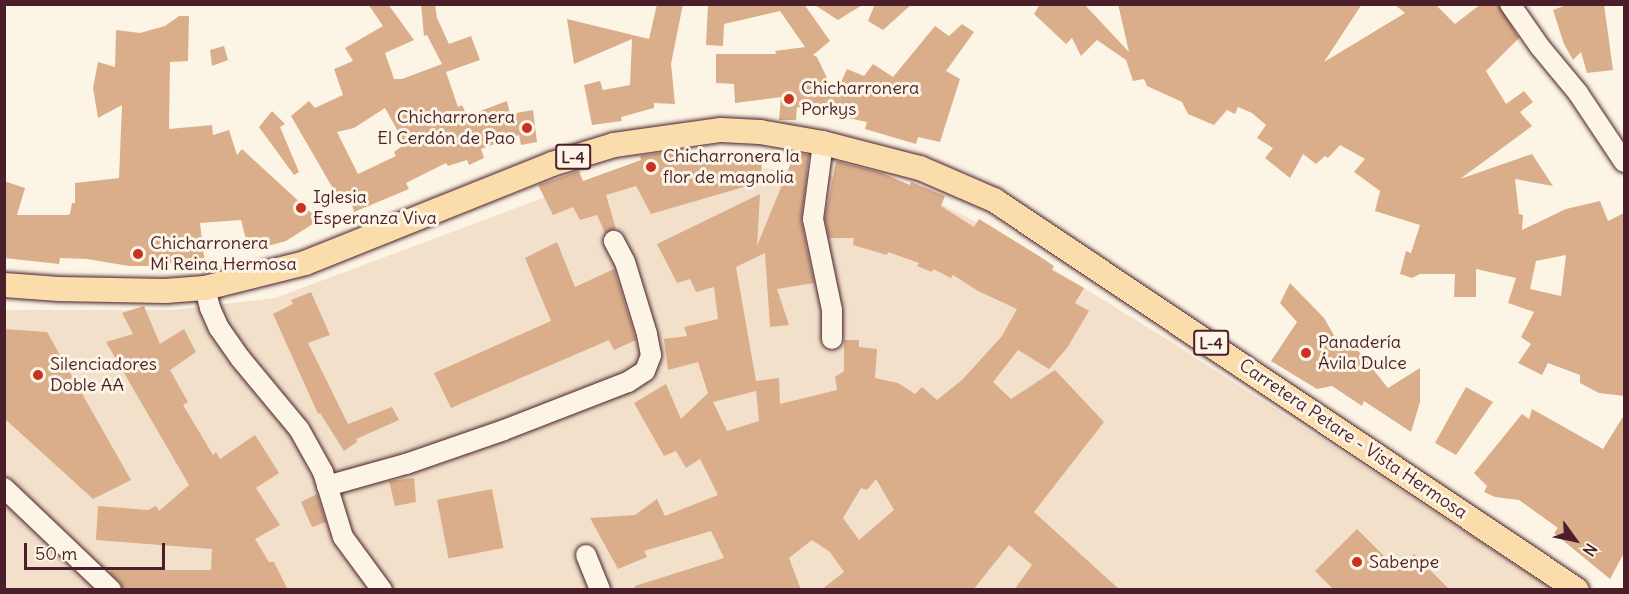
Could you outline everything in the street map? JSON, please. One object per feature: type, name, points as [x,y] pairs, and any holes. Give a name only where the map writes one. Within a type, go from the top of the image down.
[{"type":"main road","name":"Carretera Petare - Vista Hermosa","points":[[4,285],[154,291],[205,288],[305,263],[552,164],[614,145],[721,130],[760,132],[823,143],[920,168],[994,200],[1577,590]]},
{"type":"street","points":[[1510,4],[1540,47],[1578,93],[1624,162]]},
{"type":"street","points":[[823,143],[813,219],[832,309],[832,339]]},
{"type":"street","points":[[327,486],[406,464],[504,430],[628,382],[645,371],[651,355],[647,334],[625,262],[614,241]]},
{"type":"street","points":[[205,288],[210,308],[219,328],[240,358],[299,429],[327,486],[344,537],[382,590]]},
{"type":"street","points":[[4,488],[111,590]]},
{"type":"street","points":[[586,555],[600,590]]},
{"type":"shaded area","points":[[683,165],[781,169],[877,183],[925,196],[984,226],[1168,340],[1554,589],[5,590],[5,310],[174,310],[275,298],[556,193]]},
{"type":"building","points":[[368,4],[388,4],[414,40],[385,53],[394,79],[402,79],[442,64],[427,35],[424,36],[421,4],[435,4],[437,18],[449,44],[471,36],[480,60],[446,72],[458,107],[462,105],[467,116],[507,101],[510,114],[533,110],[537,142],[521,145],[519,135],[481,149],[484,158],[469,165],[467,160],[448,166],[446,163],[406,183],[409,189],[354,212],[349,194],[339,199],[291,116],[309,101],[315,108],[343,95],[334,69],[353,61],[345,48],[383,26]],"holes":[[[385,108],[405,144],[394,152],[396,156],[358,174],[337,132],[354,128]]]},
{"type":"building","points":[[657,4],[683,4],[671,64],[675,104],[654,103],[654,108],[621,117],[622,121],[592,125],[584,85],[600,81],[603,90],[630,85],[632,39],[574,64],[567,19],[649,39]]},
{"type":"building","points":[[708,4],[804,4],[830,41],[813,55],[817,57],[835,95],[847,69],[864,76],[873,64],[893,77],[935,26],[949,36],[962,24],[974,32],[946,71],[960,79],[940,142],[918,137],[916,144],[865,129],[867,122],[797,107],[796,120],[779,120],[781,97],[735,103],[734,84],[716,83],[716,54],[776,54],[775,51],[805,47],[780,11],[724,24],[723,46],[706,45]]},
{"type":"building","points":[[813,4],[864,4],[838,20]]},
{"type":"building","points":[[875,4],[912,4],[883,30],[868,21]]},
{"type":"building","points":[[1040,4],[1084,4],[1129,52],[1118,4],[1362,4],[1324,62],[1405,13],[1394,4],[1435,4],[1455,24],[1481,4],[1498,4],[1519,38],[1486,71],[1506,104],[1524,91],[1533,102],[1520,112],[1532,126],[1460,179],[1532,154],[1553,186],[1515,179],[1519,214],[1523,215],[1522,230],[1566,209],[1600,201],[1608,221],[1624,213],[1624,396],[1599,393],[1580,383],[1580,375],[1548,363],[1542,375],[1518,363],[1531,344],[1521,337],[1534,312],[1508,303],[1516,278],[1476,269],[1476,297],[1454,297],[1455,274],[1420,274],[1412,278],[1400,274],[1406,251],[1411,253],[1420,225],[1375,211],[1380,191],[1354,172],[1365,159],[1340,145],[1328,158],[1325,156],[1316,164],[1303,154],[1290,178],[1265,158],[1273,148],[1257,138],[1266,125],[1252,113],[1238,107],[1235,114],[1227,110],[1214,125],[1188,114],[1182,102],[1147,86],[1144,79],[1133,81],[1126,60],[1097,40],[1081,56],[1072,38],[1066,44],[1034,14]],"holes":[[[1566,255],[1561,296],[1530,289],[1536,261]]]},
{"type":"building","points":[[1569,4],[1604,4],[1613,70],[1587,73],[1581,52],[1573,60],[1564,44],[1553,10]]},
{"type":"building","points":[[179,16],[189,16],[188,61],[170,62],[169,129],[212,125],[213,135],[229,130],[237,155],[242,149],[319,220],[286,241],[249,251],[241,220],[200,223],[205,264],[151,262],[151,266],[129,266],[87,259],[60,258],[59,264],[4,258],[4,181],[25,188],[17,215],[67,215],[70,214],[72,203],[75,203],[75,183],[119,178],[122,105],[98,118],[93,88],[98,62],[115,67],[116,30],[140,33],[165,26]]},
{"type":"building","points":[[224,46],[228,60],[212,66],[210,50]]},
{"type":"building","points":[[272,111],[285,124],[280,127],[299,172],[294,175],[259,127]]},
{"type":"building","points":[[686,149],[686,154],[725,152],[725,160],[762,160],[761,182],[651,214],[636,186],[606,195],[616,229],[605,233],[597,215],[580,220],[573,207],[553,215],[538,185],[579,171],[583,181],[641,160],[640,156]]},
{"type":"building","points":[[795,153],[809,155],[801,221],[814,283],[777,289],[789,325],[770,327],[765,253],[736,267],[756,381],[779,378],[780,404],[837,390],[835,377],[844,371],[844,340],[859,340],[859,347],[877,349],[875,378],[898,383],[915,394],[922,387],[937,400],[962,380],[1002,336],[1017,309],[978,291],[953,275],[951,278],[933,269],[932,272],[917,266],[919,263],[888,252],[887,255],[853,245],[854,238],[829,238],[825,219],[836,161],[882,173],[910,185],[911,182],[945,196],[941,206],[974,227],[979,219],[1054,266],[1052,270],[1084,288],[1075,303],[1089,311],[1067,348],[1049,369],[1018,350],[993,382],[1011,399],[1055,370],[1104,422],[1034,512],[1120,590],[1014,590],[1032,565],[1009,545],[973,590],[821,590],[844,572],[830,552],[812,540],[789,558],[801,590],[635,590],[635,586],[724,558],[711,531],[644,551],[647,557],[618,569],[590,518],[635,515],[657,499],[665,516],[718,495],[700,459],[686,468],[676,451],[664,456],[634,403],[666,384],[681,419],[708,393],[698,362],[668,370],[664,339],[687,336],[684,327],[718,319],[714,287],[696,292],[690,279],[677,283],[657,244],[760,194],[757,246]],"holes":[[[756,391],[759,421],[727,431],[713,402]],[[876,479],[894,510],[859,540],[843,518],[861,488],[867,490]]]},
{"type":"building","points":[[557,242],[575,287],[614,269],[636,340],[614,350],[609,340],[451,408],[434,373],[551,321],[525,258]]},
{"type":"building","points":[[1290,283],[1324,318],[1339,344],[1351,342],[1388,388],[1420,368],[1420,402],[1411,432],[1364,401],[1362,406],[1332,386],[1317,389],[1271,361],[1297,322],[1280,303]]},
{"type":"building","points":[[311,292],[330,335],[308,343],[348,424],[392,407],[399,420],[356,439],[357,442],[344,451],[320,413],[318,414],[273,314],[293,304],[291,300]]},
{"type":"building","points":[[144,306],[160,344],[184,329],[196,352],[170,370],[188,402],[183,405],[213,455],[216,452],[220,459],[255,435],[279,473],[256,488],[280,525],[255,539],[269,562],[274,562],[288,590],[123,590],[120,582],[110,573],[111,570],[211,570],[212,549],[96,540],[98,506],[148,510],[156,506],[159,511],[189,485],[106,342],[133,334],[122,313]]},
{"type":"building","name":"Silenciadores Doble AA","points":[[4,329],[47,332],[131,480],[93,499],[4,418]]},
{"type":"building","points":[[1466,387],[1493,402],[1456,455],[1435,443]]},
{"type":"building","points":[[1532,409],[1603,449],[1624,415],[1624,553],[1610,579],[1554,533],[1558,528],[1519,500],[1495,497],[1484,492],[1487,486],[1474,473],[1522,414],[1529,419]]},
{"type":"building","points":[[414,478],[416,502],[395,506],[389,481]]},
{"type":"building","points":[[492,489],[503,548],[448,559],[437,500]]},
{"type":"building","points":[[317,494],[326,522],[312,527],[301,502]]},
{"type":"building","name":"Sabenpe","points":[[1357,529],[1398,570],[1414,554],[1450,590],[1334,590],[1315,571]]},
{"type":"place","name":"Chicharronera Porkys","points":[[789,99]]},
{"type":"place","name":"Chicharronera El Cerdón de Pao","points":[[527,128]]},
{"type":"place","name":"Chicharronera la flor de magnolia","points":[[651,167]]},
{"type":"place","name":"Iglesia Esperanza Viva","points":[[301,208]]},
{"type":"place","name":"Chicharronera Mi Reina Hermosa","points":[[138,254]]},
{"type":"place","name":"Panadería Ávila Dulce","points":[[1306,353]]},
{"type":"place","name":"Silenciadores Doble AA","points":[[38,375]]},
{"type":"place","name":"Sabenpe","points":[[1357,562]]}]
